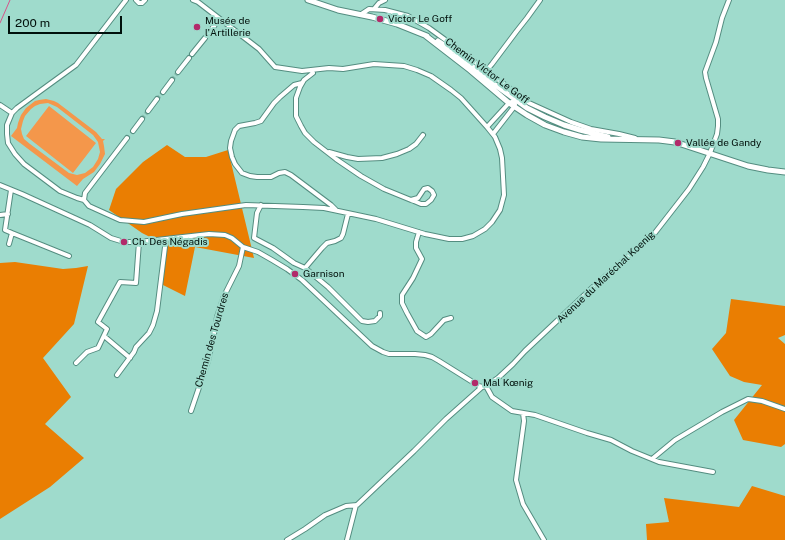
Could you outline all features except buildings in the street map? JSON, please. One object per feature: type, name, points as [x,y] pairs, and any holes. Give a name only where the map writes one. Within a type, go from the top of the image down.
[{"type":"street","points":[[126,0],[76,65],[17,108],[12,113],[7,125],[8,143],[15,154],[24,164],[60,191],[84,200],[89,206],[120,220],[144,222],[212,209],[246,205],[261,205],[324,208],[376,219],[438,238],[462,239],[486,230],[500,210],[504,195],[502,158],[500,149],[495,136],[461,98],[451,90],[431,76],[404,66],[374,64],[343,69],[329,68],[302,71],[275,67],[259,49],[196,1]]},
{"type":"street","points":[[136,0],[139,3],[142,3],[145,0]]},
{"type":"street","points":[[308,0],[338,10],[397,24],[426,36],[455,52],[487,79],[527,108],[564,125],[618,139]]},
{"type":"street","points":[[374,9],[379,3],[385,0]]},
{"type":"street","name":"Avenue du Maréchal Koenig","points":[[356,505],[393,472],[446,419],[514,364],[525,351],[593,287],[654,234],[689,189],[710,154],[717,134],[718,119],[705,72],[729,0]]},
{"type":"street","points":[[486,71],[527,18],[538,1]]},
{"type":"street","name":"Chemin Victor Le Goff","points":[[360,14],[369,9],[374,9],[385,10],[408,16],[446,40],[529,103],[570,122],[591,129],[641,140]]},
{"type":"street","points":[[209,33],[219,19]]},
{"type":"street","points":[[426,36],[514,107],[545,125],[564,132],[588,138],[659,140],[675,142],[748,166],[785,172]]},
{"type":"street","points":[[192,54],[205,38]]},
{"type":"street","points":[[178,72],[189,58]]},
{"type":"street","points":[[311,70],[313,73],[304,80],[296,98],[296,116],[305,133],[323,149],[361,176],[384,189],[420,204],[426,204],[434,195],[428,188],[424,189],[418,198],[411,200]]},
{"type":"street","points":[[163,92],[172,80]]},
{"type":"street","points":[[302,83],[294,85],[280,97],[271,106],[261,120],[255,123],[239,126],[235,130],[230,148],[232,157],[242,173],[250,176],[271,177],[285,172],[291,175],[331,205],[336,211]]},
{"type":"street","points":[[148,111],[157,99]]},
{"type":"street","points":[[487,127],[509,103],[516,100]]},
{"type":"street","points":[[493,134],[514,107],[516,100]]},
{"type":"street","points":[[0,104],[12,113]]},
{"type":"street","points":[[133,131],[142,119]]},
{"type":"street","points":[[323,149],[334,154],[358,159],[382,158],[409,149],[416,144],[423,135]]},
{"type":"street","points":[[84,200],[85,193],[127,138]]},
{"type":"street","points":[[0,185],[90,225],[111,238],[124,242],[139,242],[202,234],[225,235],[232,238],[244,247],[258,252],[272,260],[302,280],[372,346],[383,352],[389,354],[415,354],[432,357],[484,387],[492,397],[512,411],[535,415],[611,440],[632,451],[659,462],[713,472]]},
{"type":"street","points":[[11,190],[5,230],[69,256]]},
{"type":"street","points":[[261,205],[258,213],[254,238],[273,248],[294,263],[305,268],[328,287],[362,321],[375,321],[380,316],[380,312]]},
{"type":"street","points":[[0,215],[8,214]]},
{"type":"street","points":[[305,268],[327,243],[341,238],[348,214]]},
{"type":"street","points":[[419,232],[416,248],[422,259],[402,296],[402,303],[418,331],[426,337],[431,334],[444,320],[451,318]]},
{"type":"street","points":[[9,244],[12,233]]},
{"type":"street","points":[[117,375],[130,358],[136,347],[149,332],[157,311],[166,239]]},
{"type":"street","points":[[76,363],[87,352],[98,348],[107,329],[98,322],[120,282],[136,283],[139,242]]},
{"type":"street","name":"Chemin des Tourdres","points":[[191,411],[208,361],[217,316],[224,296],[239,266],[244,247]]},
{"type":"street","points":[[104,336],[130,358]]},
{"type":"street","points":[[652,459],[675,440],[722,412],[748,399],[762,401],[785,409]]},
{"type":"street","points":[[523,413],[524,421],[516,480],[523,504],[544,540]]},
{"type":"street","points":[[287,540],[305,530],[325,515],[346,506],[356,505],[347,540]]},
{"type":"shaded area","points":[[46,99],[58,103],[96,132],[102,139],[105,139],[103,141],[105,154],[100,164],[94,172],[83,179],[77,186],[11,136],[17,128],[21,115],[26,108],[35,101]],"holes":[[[48,103],[57,107],[93,135],[98,142],[100,152],[98,159],[93,167],[85,173],[77,175],[69,173],[24,139],[21,129],[25,116],[31,109],[40,104]]]},
{"type":"shaded area","points":[[49,106],[96,143],[73,173],[26,136]]},
{"type":"shaded area","points":[[167,145],[185,157],[206,157],[228,150],[254,258],[195,247],[185,296],[159,283],[164,244],[142,233],[109,210],[116,189],[143,162]]},
{"type":"shaded area","points":[[15,262],[63,269],[88,266],[74,324],[43,358],[71,397],[45,424],[84,458],[50,487],[0,519],[0,263]]},
{"type":"shaded area","points":[[731,299],[785,306],[785,335],[778,338],[785,344],[785,444],[781,447],[743,440],[734,420],[762,385],[744,382],[730,376],[712,349],[726,333]]},
{"type":"shaded area","points":[[752,486],[785,496],[785,540],[647,540],[646,524],[669,522],[664,498],[739,507]]},
{"type":"waterway","points":[[0,23],[10,0]]},
{"type":"tunnel","points":[[172,80],[178,72]]},
{"type":"tunnel","points":[[157,99],[163,92]]},
{"type":"tunnel","points":[[142,119],[148,111]]},
{"type":"place","name":"Victor Le Goff","points":[[380,19]]},
{"type":"place","name":"Musée de l'Artillerie","points":[[197,27]]},
{"type":"place","name":"Vallée de Gandy","points":[[678,143]]},
{"type":"place","name":"Ch. Des Négadis","points":[[124,242]]},
{"type":"place","name":"Garnison","points":[[295,274]]},
{"type":"place","name":"Mal Kœnig","points":[[475,383]]}]
